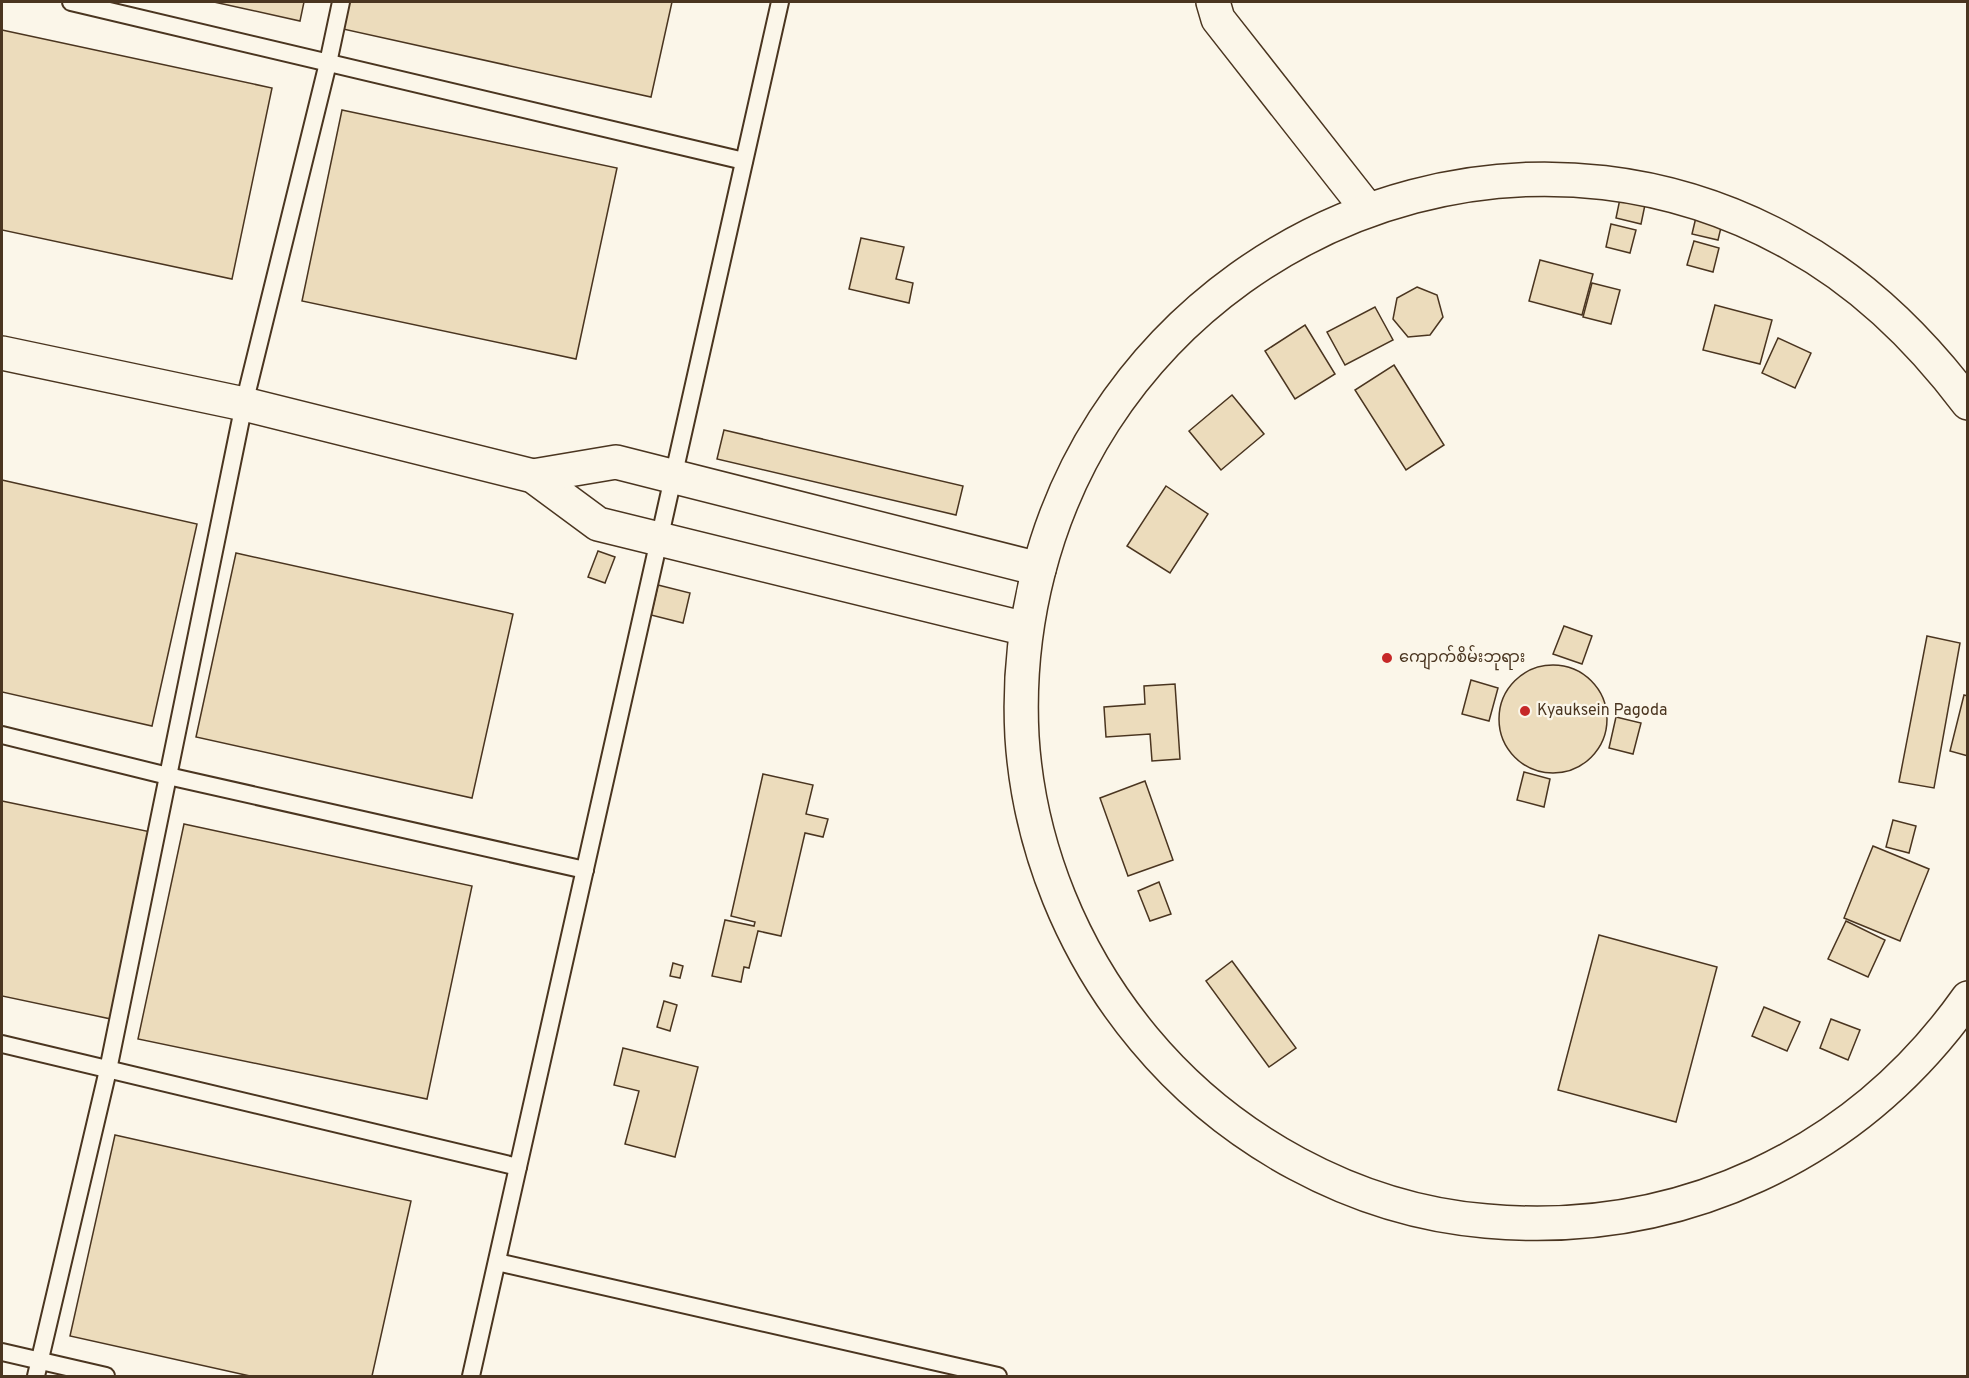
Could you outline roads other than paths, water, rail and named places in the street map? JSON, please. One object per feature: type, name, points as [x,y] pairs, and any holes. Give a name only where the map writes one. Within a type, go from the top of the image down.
[{"type":"street","points":[[1213,2],[1218,19],[1368,210]]},
{"type":"street","points":[[1968,403],[1918,342],[1859,288],[1784,240],[1748,222],[1682,199],[1604,183],[1524,180],[1445,189],[1368,210],[1326,227],[1285,248],[1246,273],[1209,301],[1175,332],[1116,402],[1091,441],[1052,525],[1039,569],[1026,629],[1021,712],[1023,753],[1029,795],[1050,875],[1065,913],[1099,977],[1128,1020],[1182,1081],[1214,1109],[1246,1133],[1282,1155],[1356,1191],[1435,1214],[1476,1221],[1517,1224],[1599,1221],[1640,1215],[1680,1205],[1757,1176],[1794,1158],[1829,1136],[1894,1084],[1937,1039],[1968,998]]},
{"type":"street","points":[[2,353],[243,404],[533,476],[598,524],[1026,629]]},
{"type":"street","points":[[533,476],[616,462],[1039,569]]},
{"type":"lane","points":[[71,2],[744,161]]},
{"type":"lane","points":[[37,1368],[108,1070],[243,404],[328,63],[341,2]]},
{"type":"lane","points":[[471,1377],[780,2]]},
{"type":"lane","points":[[2,735],[168,776],[585,870]]},
{"type":"lane","points":[[2,1044],[518,1167]]},
{"type":"lane","points":[[497,1262],[998,1377]]},
{"type":"lane","points":[[2,1352],[37,1368],[106,1377]]},
{"type":"place","name":"ကျောက်စိမ်းဘုရား","points":[[1387,658]]},
{"type":"place","name":"Kyauksein Pagoda","points":[[1525,711]]}]
